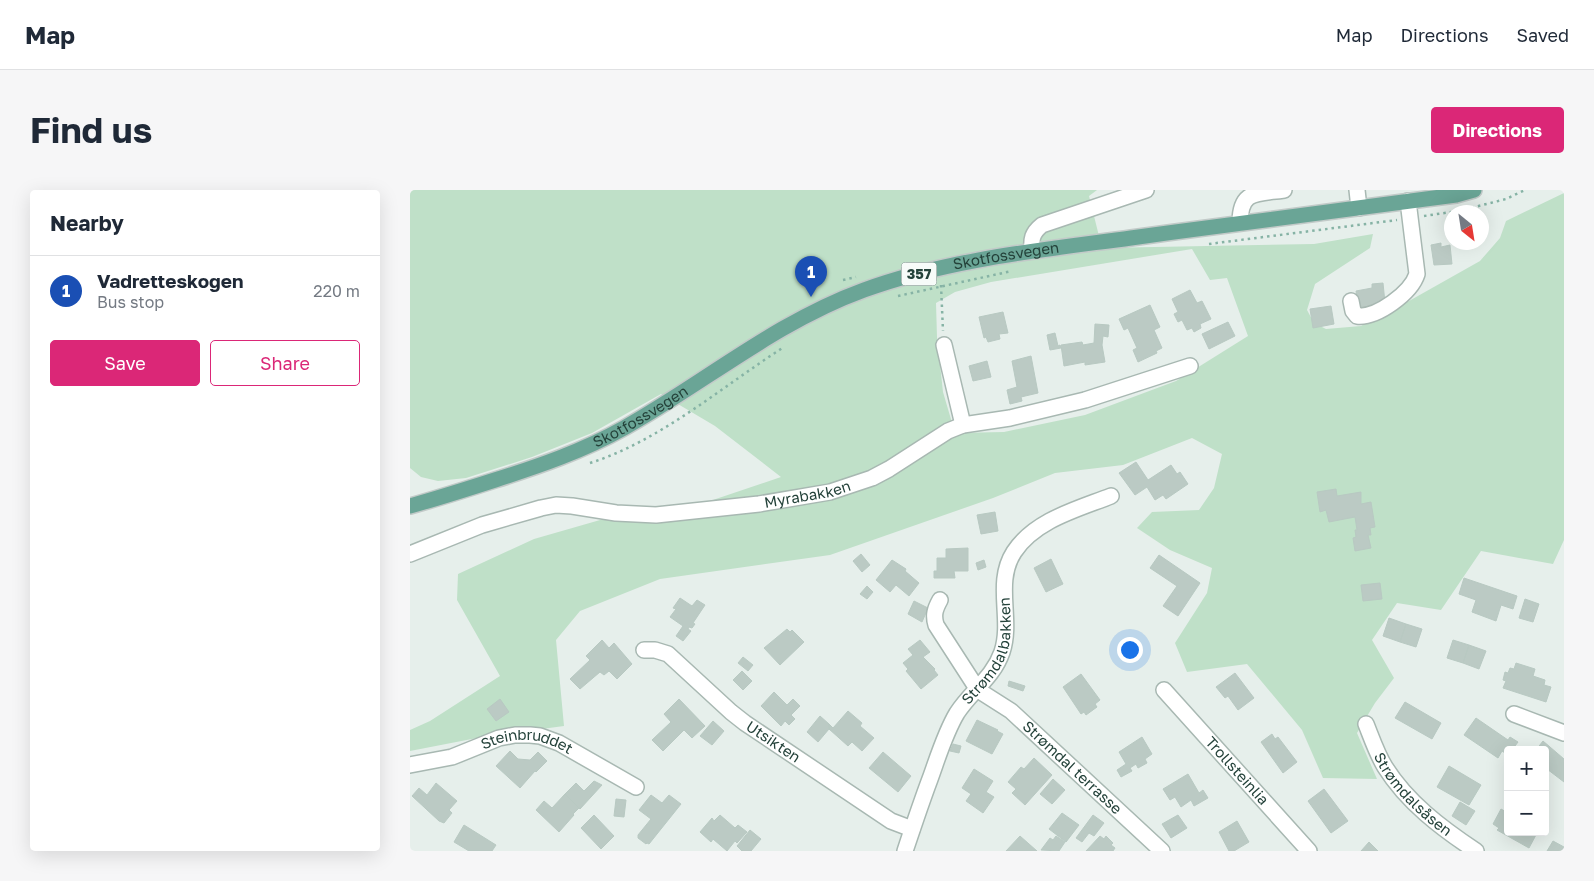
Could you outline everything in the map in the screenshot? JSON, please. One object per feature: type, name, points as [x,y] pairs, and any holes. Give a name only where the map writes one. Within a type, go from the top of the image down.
[{"type":"main road","name":"Skotfossvegen","points":[[410,506],[526,470],[591,445],[656,410],[764,339],[830,304],[906,277],[1032,251],[1456,195],[1474,190]]},
{"type":"street","points":[[1032,251],[1032,237],[1035,231],[1042,225],[1146,190]]},
{"type":"street","points":[[1240,223],[1240,211],[1244,200],[1252,195],[1284,190]]},
{"type":"street","points":[[1357,190],[1359,208]]},
{"type":"street","points":[[1351,301],[1354,314],[1361,317],[1384,308],[1409,289],[1414,282],[1417,274],[1408,201]]},
{"type":"street","points":[[944,345],[963,426]]},
{"type":"street","name":"Myrabakken","points":[[410,554],[482,525],[548,506],[572,506],[616,513],[656,515],[759,504],[830,492],[872,478],[948,431],[963,426],[1010,418],[1086,400],[1190,366]]},
{"type":"street","name":"Strømdalbakken","points":[[905,851],[941,746],[951,725],[964,703],[990,676],[1002,653],[1004,642],[1005,573],[1015,551],[1024,540],[1045,524],[1062,515],[1111,496]]},
{"type":"street","points":[[940,600],[935,610],[934,618],[936,625],[978,690]]},
{"type":"street","name":"Utsikten","points":[[644,650],[654,650],[668,654],[745,723],[891,821],[912,830]]},
{"type":"street","name":"Strømdal terrasse","points":[[978,690],[1011,712],[1162,851]]},
{"type":"street","name":"Trollsteinlia","points":[[1164,690],[1309,851]]},
{"type":"street","points":[[1514,714],[1564,733]]},
{"type":"street","name":"Strømdalsåsen","points":[[1366,724],[1384,765],[1406,794],[1434,821],[1476,851]]},
{"type":"street","name":"Steinbruddet","points":[[410,765],[452,757],[500,738],[515,735],[540,736],[560,743],[636,787]]},
{"type":"path","points":[[1206,244],[1468,210],[1506,199],[1525,190]]},
{"type":"path","points":[[894,296],[1015,270]]},
{"type":"path","points":[[941,285],[944,345]]},
{"type":"path","points":[[582,465],[647,438],[785,346]]},
{"type":"green space","points":[[410,190],[1097,190],[1089,196],[1102,248],[1314,244],[1373,234],[1370,248],[1315,284],[1307,310],[1314,323],[1326,329],[1361,326],[1480,261],[1500,238],[1506,221],[1564,193],[1564,540],[1553,564],[1481,551],[1441,610],[1397,603],[1372,640],[1394,678],[1375,703],[1357,733],[1377,779],[1323,778],[1302,730],[1247,664],[1187,672],[1175,643],[1207,593],[1212,568],[1170,550],[1137,528],[1152,512],[1199,510],[1214,488],[1222,454],[1192,438],[1123,465],[1055,473],[993,498],[830,555],[660,579],[580,611],[556,640],[564,726],[482,737],[410,751],[410,730],[430,721],[500,676],[457,600],[458,574],[534,539],[614,516],[704,503],[781,477],[715,426],[661,394],[592,433],[532,457],[466,478],[438,481],[421,477],[410,468]],"holes":[[[1192,249],[1210,280],[1227,278],[1248,336],[1176,381],[1085,415],[1004,432],[955,433],[943,392],[937,337],[936,303],[955,292],[991,282]]]},
{"type":"building","points":[[1441,243],[1441,247],[1444,246],[1444,250],[1451,250],[1452,264],[1434,265],[1431,245]]},
{"type":"building","points":[[1383,283],[1385,303],[1359,309],[1356,291],[1372,288],[1372,284]]},
{"type":"building","points":[[1190,290],[1197,303],[1202,301],[1211,319],[1200,324],[1201,328],[1194,332],[1192,328],[1187,330],[1182,320],[1178,322],[1174,314],[1178,312],[1172,299]]},
{"type":"building","points":[[1150,305],[1160,327],[1154,330],[1162,348],[1156,351],[1157,353],[1138,362],[1133,350],[1137,348],[1128,328],[1124,330],[1119,319]]},
{"type":"building","points":[[1331,306],[1334,324],[1313,328],[1310,309]]},
{"type":"building","points":[[1003,312],[1008,333],[999,334],[1000,339],[988,342],[986,337],[984,338],[979,317]]},
{"type":"building","points":[[1228,322],[1235,336],[1209,349],[1202,334]]},
{"type":"building","points":[[1095,324],[1109,325],[1108,337],[1103,336],[1102,345],[1105,362],[1085,365],[1085,362],[1064,366],[1061,345],[1082,342],[1083,345],[1094,343]]},
{"type":"building","points":[[1055,333],[1058,346],[1060,345],[1061,348],[1050,350],[1047,335]]},
{"type":"building","points":[[1031,356],[1038,393],[1021,397],[1022,401],[1010,404],[1007,390],[1017,387],[1012,361]]},
{"type":"building","points":[[987,361],[991,377],[973,381],[969,366]]},
{"type":"building","points":[[1136,462],[1148,480],[1171,465],[1177,474],[1180,472],[1188,484],[1166,499],[1163,495],[1155,500],[1147,487],[1135,495],[1119,473]]},
{"type":"building","points":[[1336,489],[1337,496],[1361,492],[1361,504],[1371,502],[1375,527],[1370,528],[1371,535],[1368,535],[1371,548],[1355,551],[1353,538],[1356,537],[1355,530],[1357,530],[1355,517],[1329,522],[1326,510],[1320,512],[1317,492]]},
{"type":"building","points":[[995,512],[998,531],[981,534],[977,515]]},
{"type":"building","points":[[968,548],[968,571],[954,571],[955,578],[934,578],[934,571],[937,571],[937,558],[946,558],[946,549]]},
{"type":"building","points":[[861,554],[870,565],[862,572],[853,561]]},
{"type":"building","points":[[1159,555],[1200,583],[1178,616],[1163,606],[1177,586],[1150,568]]},
{"type":"building","points":[[1051,559],[1063,584],[1046,592],[1034,568]]},
{"type":"building","points":[[892,560],[906,569],[905,571],[919,583],[909,596],[896,585],[890,592],[876,580]]},
{"type":"building","points":[[984,560],[986,567],[978,570],[976,563]]},
{"type":"building","points":[[1464,578],[1517,596],[1513,609],[1501,605],[1496,621],[1472,612],[1476,600],[1459,594]]},
{"type":"building","points":[[1380,583],[1382,599],[1363,601],[1361,585]]},
{"type":"building","points":[[867,586],[873,592],[867,599],[860,594]]},
{"type":"building","points":[[680,598],[692,606],[697,600],[705,605],[693,623],[695,624],[692,628],[689,627],[688,629],[691,631],[683,641],[676,636],[683,626],[670,617],[676,609],[673,608]]},
{"type":"building","points":[[1525,599],[1539,604],[1533,622],[1519,618]]},
{"type":"building","points":[[914,601],[928,608],[922,622],[908,614]]},
{"type":"building","points":[[1389,618],[1406,624],[1400,642],[1383,636]]},
{"type":"building","points":[[1406,624],[1422,629],[1416,647],[1400,642]]},
{"type":"building","points":[[787,629],[790,632],[792,630],[804,642],[780,665],[764,648]]},
{"type":"building","points":[[602,640],[609,648],[614,643],[632,664],[617,679],[609,671],[604,675],[600,672],[580,689],[570,679],[590,660],[586,656]]},
{"type":"building","points":[[920,640],[930,652],[923,657],[935,669],[938,675],[921,689],[906,671],[908,669],[903,663],[913,655],[908,649]]},
{"type":"building","points":[[1453,640],[1469,645],[1463,663],[1447,658]]},
{"type":"building","points":[[1469,645],[1486,651],[1479,669],[1463,663]]},
{"type":"building","points":[[743,657],[753,665],[748,671],[738,663]]},
{"type":"building","points":[[1516,663],[1535,669],[1533,676],[1545,680],[1544,685],[1551,687],[1546,702],[1503,688],[1506,681],[1503,680],[1505,672],[1508,673],[1510,668],[1514,669]]},
{"type":"building","points":[[742,671],[752,681],[743,690],[733,680]]},
{"type":"building","points":[[1235,673],[1254,698],[1238,710],[1228,696],[1225,698],[1216,687]]},
{"type":"building","points":[[1081,674],[1100,700],[1095,704],[1097,707],[1086,715],[1084,712],[1081,714],[1063,687]]},
{"type":"building","points":[[1009,681],[1025,686],[1023,691],[1008,686]]},
{"type":"building","points":[[774,692],[787,705],[793,699],[800,706],[791,715],[795,719],[789,725],[785,721],[781,726],[761,706]]},
{"type":"building","points":[[500,699],[509,712],[496,721],[487,709]]},
{"type":"building","points":[[679,699],[705,726],[692,738],[684,730],[663,751],[652,740],[671,722],[664,714]]},
{"type":"building","points":[[1405,702],[1441,723],[1432,739],[1395,718]]},
{"type":"building","points":[[848,711],[862,723],[860,726],[874,738],[862,751],[852,742],[848,746],[829,729],[829,724],[833,728]]},
{"type":"building","points":[[820,716],[829,724],[829,729],[818,742],[807,732]]},
{"type":"building","points":[[1476,718],[1508,740],[1510,737],[1518,742],[1515,746],[1504,746],[1504,752],[1502,751],[1498,758],[1464,735]]},
{"type":"building","points":[[977,720],[1003,734],[992,754],[966,741]]},
{"type":"building","points":[[713,721],[724,731],[712,745],[700,736]]},
{"type":"building","points":[[1272,734],[1275,739],[1278,737],[1297,762],[1283,773],[1261,742]]},
{"type":"building","points":[[1142,737],[1152,754],[1145,759],[1147,763],[1138,768],[1136,764],[1130,768],[1132,771],[1121,777],[1117,770],[1126,764],[1119,752]]},
{"type":"building","points":[[1543,741],[1549,746],[1539,746]]},
{"type":"building","points":[[953,744],[961,746],[959,753],[950,751]]},
{"type":"building","points":[[1549,746],[1564,759],[1564,782],[1549,771]]},
{"type":"building","points":[[510,751],[518,759],[530,760],[538,752],[547,761],[520,788],[496,766]]},
{"type":"building","points":[[883,752],[911,776],[898,792],[869,768]]},
{"type":"building","points":[[1034,758],[1052,775],[1025,805],[1012,793],[1016,789],[1008,782],[1021,767],[1024,769]]},
{"type":"building","points":[[1449,766],[1481,785],[1469,805],[1437,787]]},
{"type":"building","points":[[974,769],[993,781],[986,792],[994,797],[983,813],[966,801],[971,794],[962,788]]},
{"type":"building","points":[[1188,774],[1199,793],[1203,790],[1208,798],[1194,806],[1191,800],[1181,807],[1175,797],[1170,800],[1163,789]]},
{"type":"building","points":[[1053,779],[1065,790],[1052,804],[1040,794]]},
{"type":"building","points":[[594,781],[602,785],[580,809],[565,794],[576,783],[584,791]]},
{"type":"building","points":[[436,783],[457,801],[449,810],[452,813],[444,823],[439,821],[412,796],[419,788],[427,795]]},
{"type":"building","points":[[1324,789],[1348,821],[1331,833],[1308,801]]},
{"type":"building","points":[[565,794],[579,808],[559,832],[536,810],[544,801],[552,808]]},
{"type":"building","points":[[651,795],[662,803],[669,795],[681,804],[649,844],[646,844],[638,838],[638,835],[651,819],[639,810]]},
{"type":"building","points":[[616,799],[626,800],[624,817],[614,816]]},
{"type":"building","points":[[1460,802],[1475,811],[1466,825],[1452,816]]},
{"type":"building","points":[[1501,809],[1504,811],[1504,834],[1497,830],[1499,828],[1493,824]]},
{"type":"building","points":[[1062,813],[1079,825],[1066,842],[1049,829]]},
{"type":"building","points":[[594,815],[614,836],[601,849],[581,828]]},
{"type":"building","points":[[720,815],[735,828],[738,825],[747,832],[737,843],[735,841],[727,851],[713,839],[711,842],[700,832],[712,818],[714,821]]},
{"type":"building","points":[[1093,815],[1104,823],[1094,836],[1089,833],[1082,842],[1076,838]]},
{"type":"building","points":[[1178,815],[1187,828],[1171,838],[1162,824]]},
{"type":"building","points":[[1237,821],[1249,842],[1234,851],[1229,851],[1219,832]]},
{"type":"building","points":[[464,825],[496,845],[492,851],[469,851],[454,842]]},
{"type":"building","points":[[750,830],[761,839],[751,851],[742,851],[737,846]]},
{"type":"building","points":[[1020,836],[1037,851],[1006,851]]},
{"type":"building","points":[[1056,836],[1065,842],[1059,851],[1041,850],[1050,838],[1053,840]]},
{"type":"building","points":[[1100,836],[1104,839],[1106,836],[1113,843],[1111,845],[1115,848],[1113,851],[1086,851]]},
{"type":"building","points":[[1508,836],[1535,836],[1529,848]]},
{"type":"building","points":[[1553,841],[1564,847],[1564,851],[1547,851]]},
{"type":"building","points":[[1369,842],[1378,851],[1361,851]]},
{"type":"place","name":"Vadretteskogen","points":[[811,297]]}]
